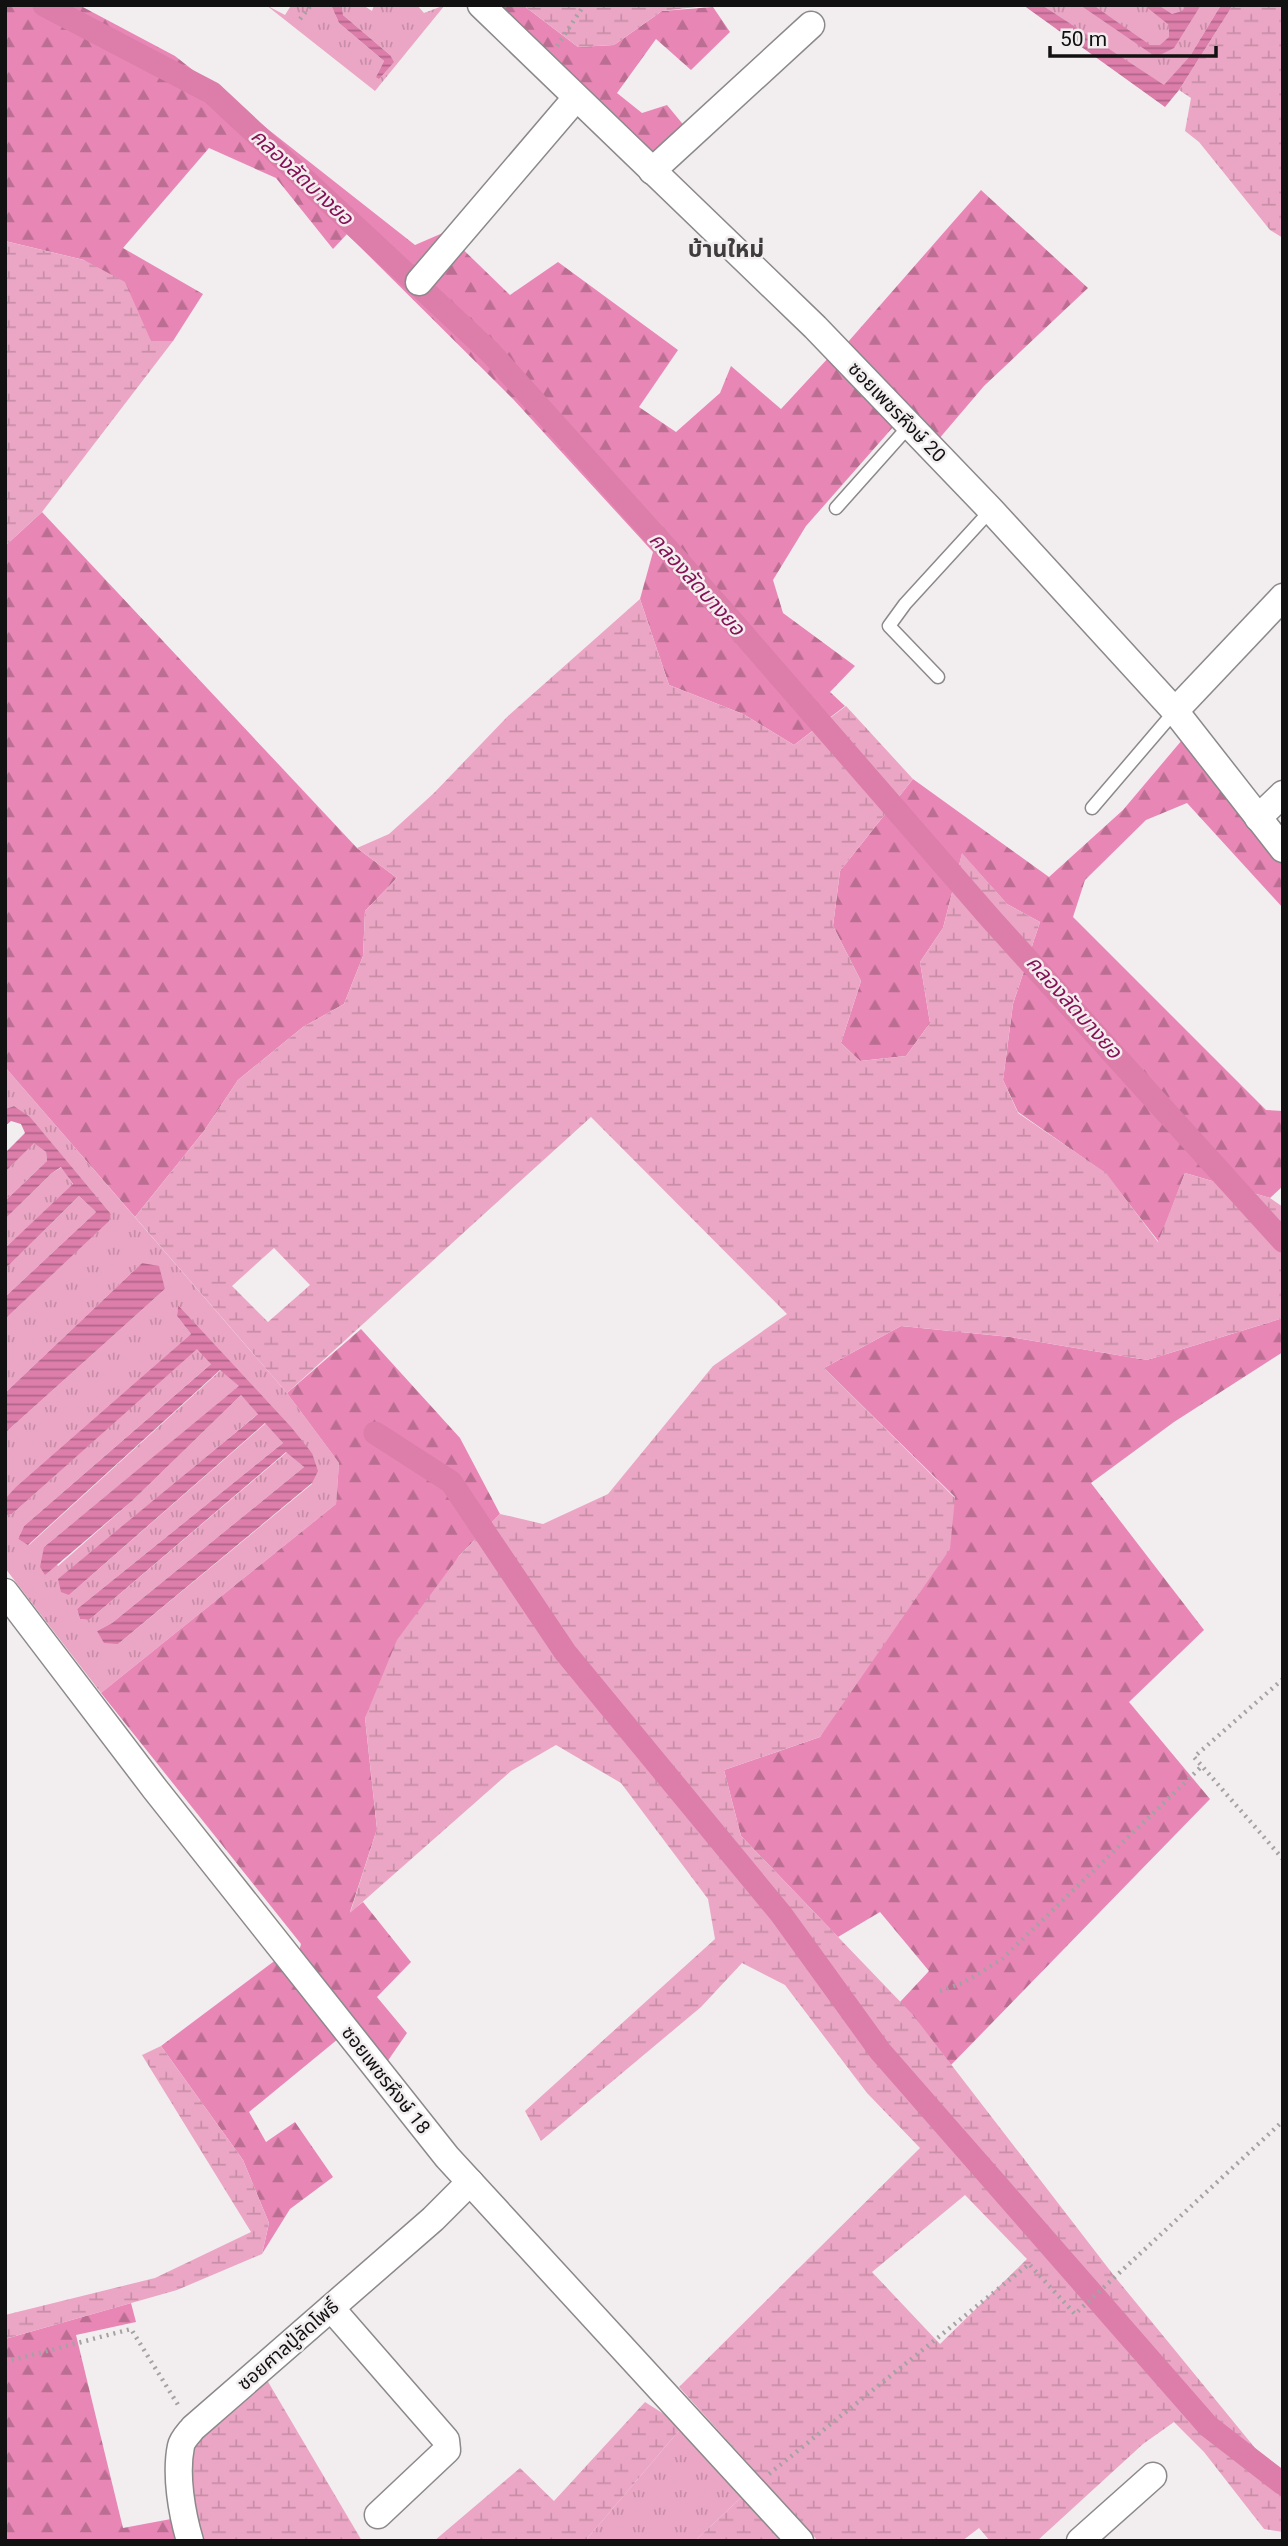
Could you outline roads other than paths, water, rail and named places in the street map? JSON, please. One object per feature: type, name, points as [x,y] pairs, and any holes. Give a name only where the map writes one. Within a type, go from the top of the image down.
[{"type":"street","name":"ซอยเพชรหึงษ์ 20","points":[[481,5],[543,68],[815,327],[990,510],[1175,711],[1283,849]]},
{"type":"street","points":[[652,171],[811,26]]},
{"type":"street","points":[[419,282],[576,98]]},
{"type":"street","points":[[1175,711],[1283,597]]},
{"type":"street","points":[[1258,818],[1283,794]]},
{"type":"street","name":"ซอยเพชรหึงษ์ 18","points":[[5,1592],[155,1790],[447,2157],[800,2541]]},
{"type":"street","name":"ซอยศาลปู่ลัดโพธิ์","points":[[190,2541],[183,2518],[180,2463],[181,2444],[193,2428],[470,2182]]},
{"type":"street","points":[[331,2308],[446,2440],[447,2450],[378,2515]]},
{"type":"street","points":[[1080,2541],[1153,2476]]},
{"type":"lane","points":[[836,508],[909,425]]},
{"type":"lane","points":[[938,677],[889,626],[905,604],[990,510]]},
{"type":"lane","points":[[1092,808],[1175,711]]},
{"type":"waterway","name":"คลองลัดบางยอ","points":[[44,5],[212,93],[491,353],[724,612],[991,919],[1283,1241]]},
{"type":"waterway","points":[[375,1433],[451,1482],[565,1652],[781,1914],[880,2051],[1208,2426],[1283,2484]]},
{"type":"district","name":"บ้านใหม่","points":[[726,249]]}]
